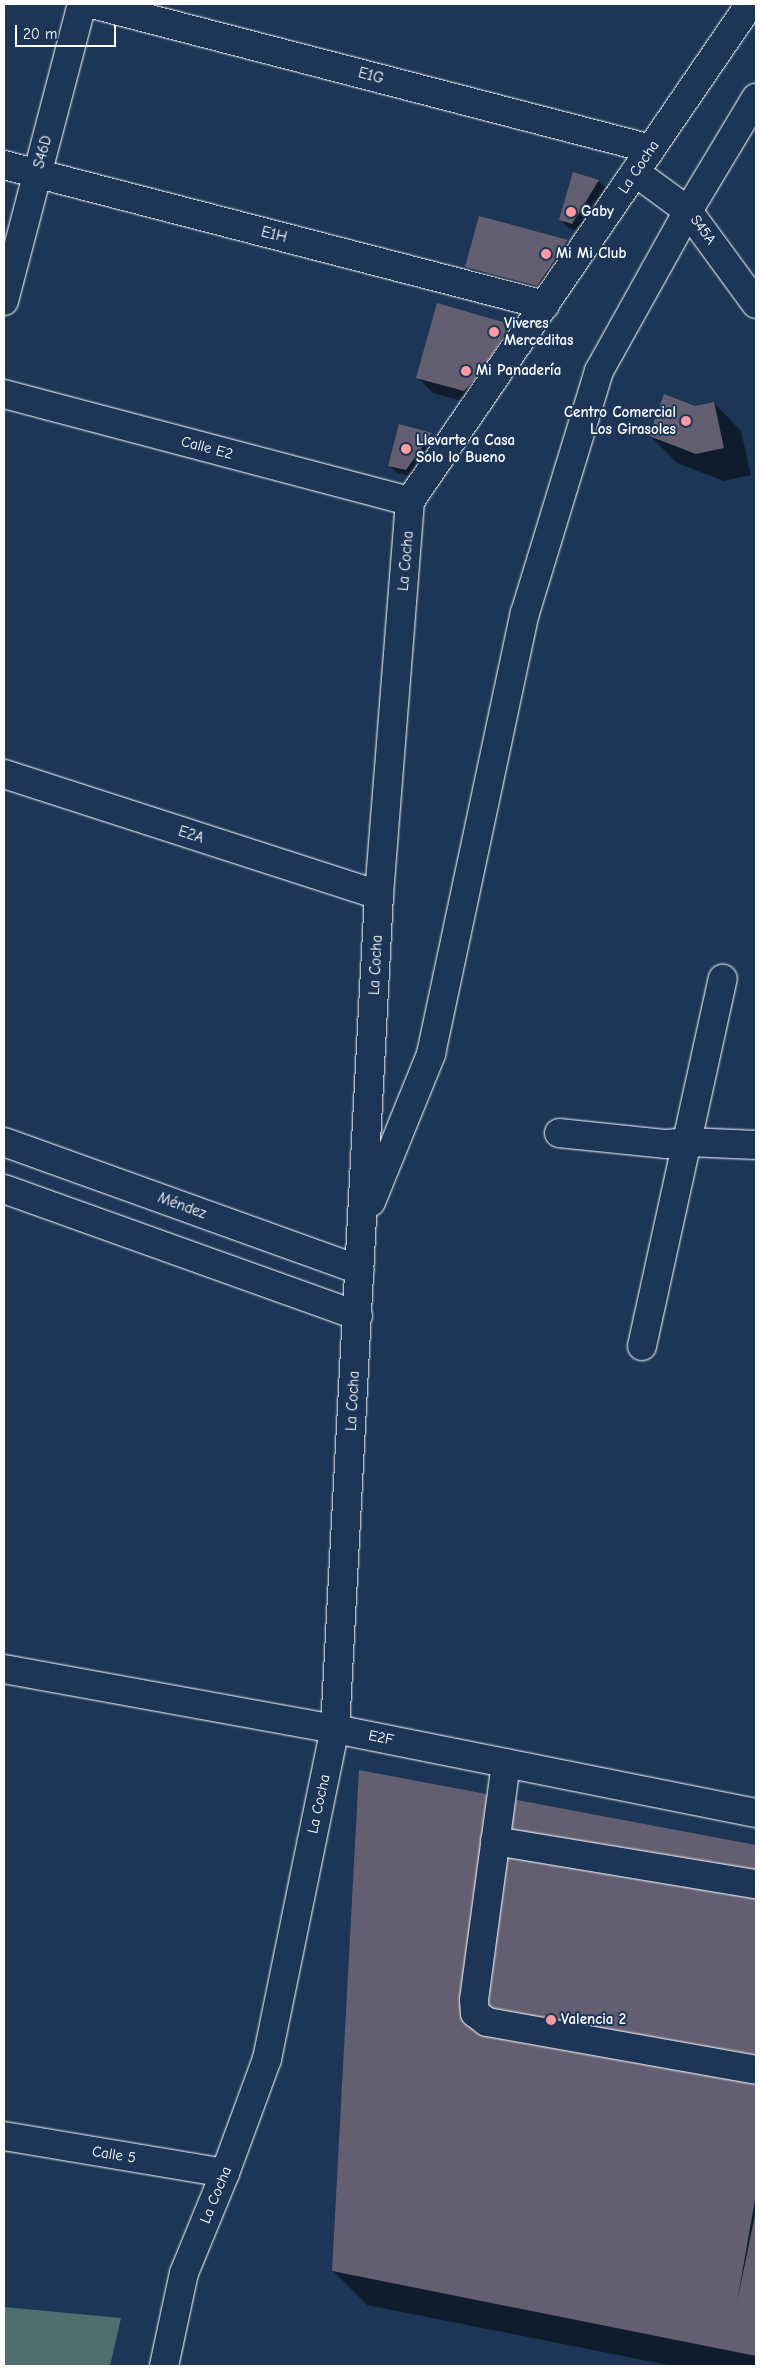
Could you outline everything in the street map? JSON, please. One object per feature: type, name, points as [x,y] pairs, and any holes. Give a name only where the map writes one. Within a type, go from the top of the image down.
[{"type":"street","name":"S46D","points":[[4,301],[82,4]]},
{"type":"street","name":"E1G","points":[[92,4],[651,148]]},
{"type":"street","name":"La Cocha","points":[[164,2366],[184,2273],[225,2173],[267,2059],[335,1729],[379,895],[410,501],[750,4]]},
{"type":"street","name":"La Cocha","points":[[363,1222],[431,1054],[525,613],[598,371],[688,211],[752,114]]},
{"type":"street","name":"E1H","points":[[4,165],[545,305]]},
{"type":"street","name":"S45A","points":[[635,172],[688,211],[756,304]]},
{"type":"street","name":"Calle E2","points":[[4,394],[410,501]]},
{"type":"street","name":"E2A","points":[[4,774],[379,895]]},
{"type":"street","points":[[642,1346],[723,979]]},
{"type":"street","points":[[559,1133],[666,1144],[688,1142],[756,1146]]},
{"type":"street","name":"Méndez","points":[[4,1142],[360,1270]]},
{"type":"street","points":[[4,1189],[358,1316]]},
{"type":"street","name":"E2F","points":[[4,1670],[335,1729],[756,1813]]},
{"type":"street","points":[[506,1763],[474,2000],[475,2013],[487,2022],[756,2070]]},
{"type":"street","points":[[495,1841],[756,1884]]},
{"type":"street","name":"Calle 5","points":[[4,2136],[225,2173]]},
{"type":"green space","points":[[4,2307],[121,2318],[110,2366],[4,2366]]},
{"type":"building","points":[[573,172],[599,180],[572,224],[559,220]]},
{"type":"building","points":[[479,216],[568,240],[537,286],[465,267]]},
{"type":"building","points":[[437,303],[503,322],[506,331],[484,369],[464,391],[416,378]]},
{"type":"building","name":"Centro Comercial Los Girasoles","points":[[664,394],[695,406],[714,402],[724,448],[696,454],[649,436]]},
{"type":"building","name":"Llevarte a Casa Solo lo Bueno","points":[[399,424],[432,433],[406,470],[388,466]]},
{"type":"building","name":"Valencia 2","points":[[359,1770],[756,1845],[756,2194],[737,2302],[756,2210],[756,2356],[332,2271]]},
{"type":"place","name":"Gaby","points":[[571,212]]},
{"type":"place","name":"Mi Mi Club","points":[[546,254]]},
{"type":"place","name":"Viveres Merceditas","points":[[494,332]]},
{"type":"place","name":"Mi Panadería","points":[[466,371]]},
{"type":"place","name":"Centro Comercial Los Girasoles","points":[[686,421]]},
{"type":"place","name":"Llevarte a Casa Solo lo Bueno","points":[[406,449]]},
{"type":"place","name":"Valencia 2","points":[[551,2020]]}]
